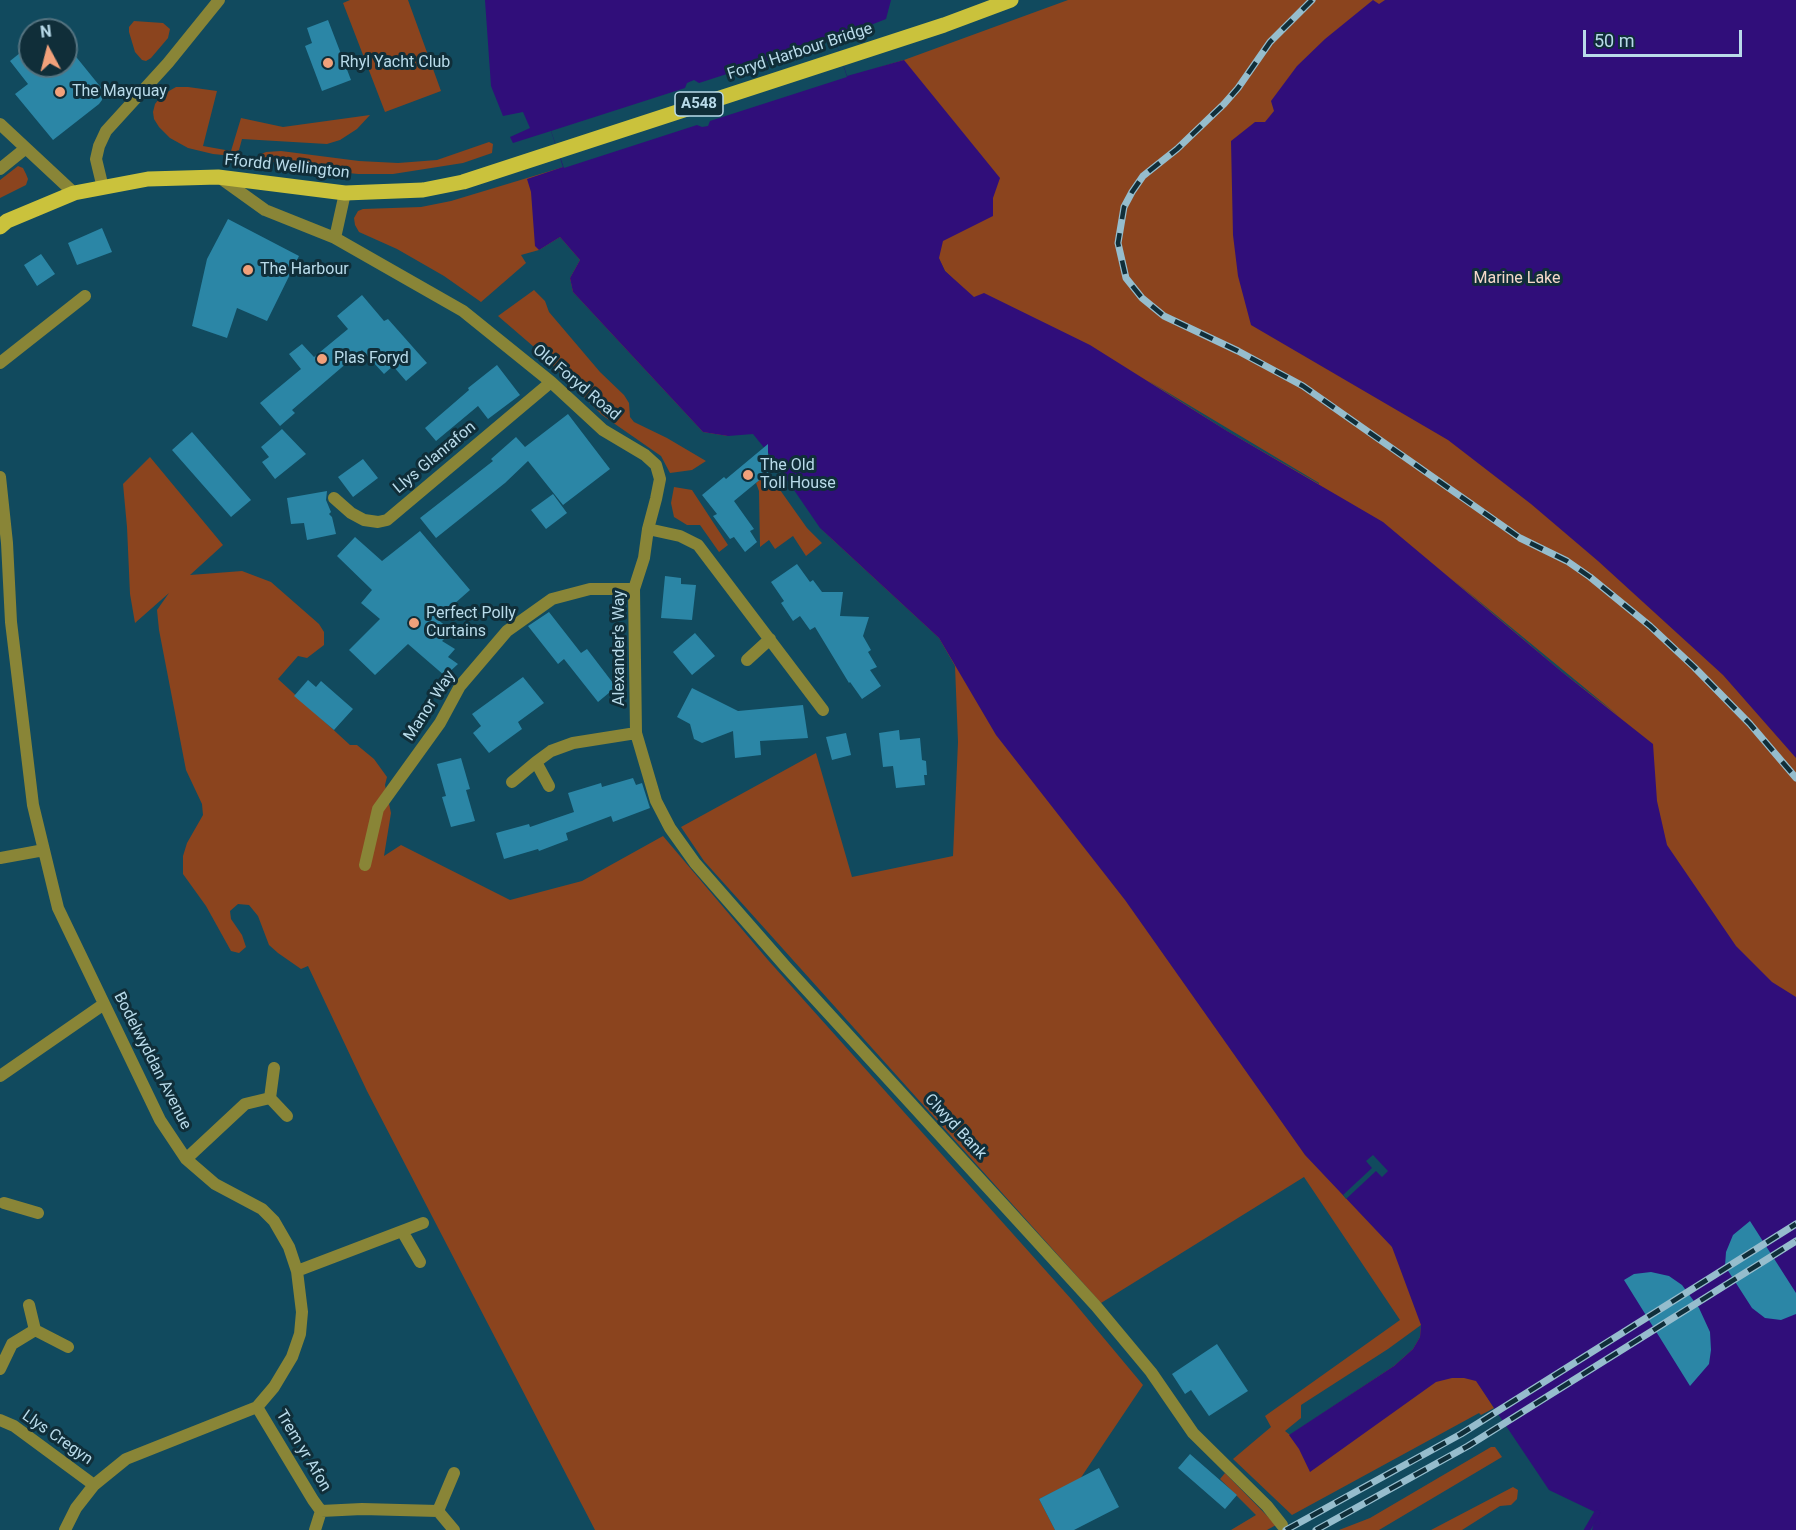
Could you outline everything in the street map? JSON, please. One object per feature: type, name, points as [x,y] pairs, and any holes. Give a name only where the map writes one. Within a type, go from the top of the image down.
[{"type":"main road","name":"A548","points":[[944,25],[981,0]]},
{"type":"main road","name":"A548","points":[[944,25],[1011,0]]},
{"type":"main road","name":"Foryd Harbour Bridge","points":[[463,182],[944,25]]},
{"type":"main road","name":"Ffordd Wellington","points":[[103,188],[148,179],[178,177],[218,177],[345,193],[423,190],[463,182]]},
{"type":"main road","name":"A548","points":[[0,227],[8,221],[74,193],[103,188]]},
{"type":"street","points":[[103,188],[96,159],[106,130],[168,63],[219,0]]},
{"type":"street","points":[[0,124],[74,193]]},
{"type":"street","points":[[0,169],[26,147]]},
{"type":"street","name":"Old Foryd Road","points":[[218,177],[265,210],[335,238],[463,311],[551,382],[603,429],[645,455],[656,465],[660,479],[648,529]]},
{"type":"street","points":[[335,238],[345,193]]},
{"type":"street","points":[[0,363],[86,296]]},
{"type":"street","name":"Llys Glanrafon","points":[[334,498],[351,513],[364,520],[378,522],[387,520],[551,382]]},
{"type":"street","name":"Bodelwyddan Avenue","points":[[0,477],[3,544],[33,805],[58,908],[160,1120],[186,1159],[215,1184],[262,1209],[274,1221],[289,1247],[297,1271],[302,1312],[300,1334],[292,1357],[274,1386],[257,1407]]},
{"type":"street","points":[[648,529],[680,536],[698,545],[823,710]]},
{"type":"street","name":"Alexander's Way","points":[[636,733],[634,589],[644,558],[648,529]]},
{"type":"street","name":"Manor Way","points":[[365,865],[378,808],[440,723],[460,686],[507,631],[552,599],[590,589],[634,589]]},
{"type":"street","points":[[747,660],[770,639]]},
{"type":"street","points":[[512,782],[551,751],[573,743],[636,733]]},
{"type":"street","name":"Clwyd Bank","points":[[636,733],[656,801],[670,828],[695,863],[786,967],[1096,1306],[1151,1372],[1193,1433],[1267,1506],[1282,1525]]},
{"type":"street","points":[[536,762],[549,786]]},
{"type":"street","points":[[0,858],[44,850]]},
{"type":"street","points":[[0,1076],[104,1004]]},
{"type":"street","points":[[270,1098],[274,1068]]},
{"type":"street","points":[[186,1159],[245,1104],[270,1098]]},
{"type":"street","points":[[270,1098],[287,1116]]},
{"type":"street","points":[[1,1203],[39,1213]]},
{"type":"street","points":[[297,1271],[423,1222]]},
{"type":"street","points":[[402,1231],[420,1262]]},
{"type":"street","points":[[29,1305],[34,1330]]},
{"type":"street","points":[[34,1330],[68,1347]]},
{"type":"street","points":[[0,1369],[12,1344],[34,1330]]},
{"type":"street","points":[[65,1530],[76,1508],[94,1485],[126,1459],[257,1407]]},
{"type":"street","name":"Trem yr Afon","points":[[257,1407],[312,1500],[321,1511]]},
{"type":"street","name":"Llys Cregyn","points":[[0,1420],[14,1426],[94,1485]]},
{"type":"street","points":[[454,1473],[438,1511],[454,1530]]},
{"type":"street","name":"Trem yr Afon","points":[[321,1511],[362,1509],[438,1511]]},
{"type":"street","name":"Trem yr Afon","points":[[315,1530],[321,1511]]},
{"type":"green space","points":[[350,0],[408,0],[441,91],[385,112],[343,3]]},
{"type":"green space","name":"Marine Lake","points":[[1068,0],[1796,0],[1796,1105],[945,271],[847,77],[904,60]],"holes":[[[1147,380],[1319,483],[1319,484],[1227,431]],[[1451,578],[1619,716],[1562,672]]]},
{"type":"green space","points":[[134,21],[163,23],[170,29],[168,38],[146,61],[135,52],[129,32],[129,27]]},
{"type":"green space","points":[[176,87],[217,91],[203,146],[231,151],[241,118],[283,127],[370,115],[357,129],[340,140],[327,144],[242,139],[239,150],[233,156],[213,154],[188,148],[170,138],[154,119],[155,104],[162,95]]},
{"type":"green space","points":[[489,142],[493,144],[492,153],[463,163],[393,174],[358,174],[318,170],[257,159],[259,155],[266,152],[281,151],[359,161],[398,163],[437,160]]},
{"type":"green space","points":[[590,159],[728,436],[703,432],[573,292],[570,278],[580,260],[560,237],[539,250],[521,255],[526,263],[481,302],[444,276],[397,249],[359,232],[355,225],[354,218],[358,211],[363,209],[421,207],[451,201]]},
{"type":"green space","points":[[18,166],[23,168],[26,174],[28,179],[26,185],[0,198],[0,180]]},
{"type":"green space","points":[[534,290],[545,301],[549,312],[600,372],[624,395],[629,403],[630,417],[634,422],[706,461],[692,470],[670,473],[661,456],[602,415],[534,347],[498,316]]},
{"type":"green space","points":[[150,457],[223,545],[190,575],[242,571],[271,582],[319,624],[324,632],[324,645],[307,658],[298,656],[278,679],[350,745],[357,745],[374,759],[387,777],[385,785],[391,813],[384,856],[401,845],[510,900],[582,881],[663,836],[768,960],[1072,1300],[1143,1385],[1080,1479],[1039,1499],[1055,1530],[595,1530],[367,1091],[308,966],[301,969],[269,945],[258,916],[249,905],[238,904],[230,911],[231,919],[242,935],[246,947],[239,953],[231,951],[206,906],[183,874],[183,856],[187,843],[203,815],[202,804],[186,770],[159,630],[157,610],[169,593],[135,623],[130,594],[123,484]]},
{"type":"green space","points":[[768,473],[807,528],[822,543],[806,556],[793,536],[775,549],[769,540],[760,547],[759,491],[756,483]]},
{"type":"green space","points":[[674,487],[692,490],[728,545],[719,552],[700,525],[687,525],[674,517],[671,503]]},
{"type":"green space","points":[[820,528],[1076,747],[1494,1408],[1481,1415],[1479,1413],[1292,1515],[1233,1459],[1271,1427],[1265,1416],[1400,1320],[1304,1177],[1101,1303],[704,861],[681,827],[816,753],[852,877],[953,856],[958,742],[955,666],[939,638]],"holes":[[[1421,1325],[1420,1337],[1413,1349],[1394,1366],[1290,1435],[1285,1431],[1301,1418],[1301,1405]]]},
{"type":"green space","points":[[1491,1447],[1495,1447],[1502,1457],[1379,1530],[1339,1530],[1370,1518]]},
{"type":"green space","points":[[1225,1473],[1276,1525],[1267,1530],[1231,1530],[1256,1515],[1220,1479]]},
{"type":"green space","points":[[1513,1487],[1518,1490],[1517,1499],[1511,1505],[1500,1506],[1462,1530],[1431,1530]]},
{"type":"shaded area","points":[[485,0],[891,0],[886,19],[835,39],[847,76],[904,60],[1000,178],[993,198],[993,216],[943,241],[939,258],[945,271],[974,297],[984,293],[1090,345],[1227,431],[1383,522],[1562,672],[1653,744],[1657,801],[1667,845],[1736,946],[1772,982],[1796,997],[1796,1530],[1592,1530],[1597,1513],[1549,1490],[1476,1381],[1464,1378],[1436,1382],[1310,1472],[1289,1435],[1394,1366],[1413,1349],[1420,1337],[1421,1325],[1392,1247],[1305,1155],[1125,900],[996,735],[939,638],[820,528],[753,434],[728,436],[703,432],[573,292],[570,278],[580,260],[560,237],[539,250],[535,246],[531,192],[527,179],[563,167],[551,131],[513,143],[510,137],[530,128],[523,112],[503,116],[491,86]]},
{"type":"shaded area","name":"Marine Lake","points":[[1373,0],[1379,4],[1385,0],[1796,0],[1796,758],[1723,675],[1598,561],[1531,504],[1448,440],[1251,325],[1238,276],[1233,235],[1231,141],[1255,122],[1265,122],[1274,111],[1271,101],[1297,66],[1325,39]]},
{"type":"pier","points":[[835,39],[847,77],[710,121],[708,126],[697,125],[564,168],[551,131],[685,88],[687,83],[694,80],[699,83]]},
{"type":"pier","points":[[1373,1155],[1388,1171],[1382,1177],[1376,1171],[1346,1199],[1343,1195],[1372,1168],[1366,1161]]},
{"type":"building","name":"Rhyl Yacht Club","points":[[328,20],[351,80],[322,91],[305,46],[312,43],[307,28]]},
{"type":"building","name":"The Mayquay","points":[[18,55],[18,71],[10,61]]},
{"type":"building","name":"The Mayquay","points":[[78,59],[103,90],[102,100],[53,140],[15,94],[28,84],[23,78],[78,78]]},
{"type":"building","name":"The Harbour","points":[[228,219],[299,256],[267,321],[237,308],[227,338],[192,326],[207,259]]},
{"type":"building","points":[[102,228],[112,252],[77,265],[68,243]]},
{"type":"building","points":[[41,254],[55,274],[37,286],[24,265]]},
{"type":"building","name":"Plas Foryd","points":[[362,295],[384,321],[388,319],[427,363],[406,381],[393,366],[384,374],[362,350],[292,410],[295,413],[280,426],[260,403],[301,369],[289,354],[302,344],[314,357],[348,329],[337,316]]},
{"type":"building","points":[[497,365],[520,395],[488,419],[478,406],[436,441],[425,428]]},
{"type":"building","points":[[568,414],[610,469],[563,505],[528,461],[505,483],[436,538],[420,518],[493,461],[491,459],[516,437],[525,447]]},
{"type":"building","points":[[282,429],[306,454],[275,479],[262,462],[269,457],[261,447]]},
{"type":"building","points":[[192,432],[251,500],[231,517],[172,450]]},
{"type":"building","points":[[768,444],[768,473],[734,501],[754,529],[750,531],[757,542],[745,552],[734,537],[730,539],[713,516],[717,514],[702,495],[724,477],[726,479]]},
{"type":"building","points":[[363,459],[378,478],[353,497],[338,477]]},
{"type":"building","points":[[327,491],[326,500],[336,534],[307,540],[304,523],[291,524],[287,498]]},
{"type":"building","points":[[553,494],[567,513],[546,529],[531,510]]},
{"type":"building","points":[[420,531],[470,590],[437,619],[452,631],[442,641],[455,649],[448,657],[458,664],[445,676],[408,644],[375,675],[349,650],[380,619],[361,603],[372,590],[337,556],[355,537],[382,561]]},
{"type":"building","points":[[797,564],[810,582],[813,580],[822,592],[843,592],[840,616],[869,617],[863,636],[871,650],[868,652],[877,667],[870,670],[881,686],[862,699],[849,683],[815,627],[810,630],[800,616],[793,621],[781,603],[784,601],[771,582]]},
{"type":"building","points":[[665,576],[681,578],[681,584],[696,585],[692,620],[661,618]]},
{"type":"building","points":[[549,612],[581,653],[587,649],[616,687],[598,702],[564,659],[558,664],[528,626]]},
{"type":"building","points":[[695,633],[715,656],[692,675],[673,652]]},
{"type":"building","points":[[523,677],[544,703],[518,722],[522,729],[489,753],[473,733],[481,726],[472,714]]},
{"type":"building","points":[[308,680],[316,687],[321,681],[353,709],[334,730],[294,696]]},
{"type":"building","points":[[692,688],[738,711],[803,705],[808,738],[760,741],[761,755],[735,758],[733,731],[702,743],[694,739],[690,724],[677,717]]},
{"type":"building","points":[[899,730],[900,740],[920,738],[922,760],[926,761],[925,785],[896,788],[893,766],[883,767],[879,733]]},
{"type":"building","points":[[846,733],[851,755],[832,760],[826,737]]},
{"type":"building","points":[[461,758],[470,789],[466,790],[475,821],[451,827],[442,797],[446,796],[437,764]]},
{"type":"building","points":[[633,778],[636,785],[642,783],[650,808],[613,822],[611,816],[566,833],[568,840],[539,851],[538,849],[504,859],[496,833],[529,824],[530,827],[574,812],[568,793],[601,783],[602,787]]},
{"type":"building","points":[[1750,1221],[1796,1293],[1796,1314],[1781,1320],[1765,1318],[1752,1308],[1725,1266],[1726,1252],[1733,1235]]},
{"type":"building","points":[[1651,1272],[1669,1276],[1682,1285],[1699,1308],[1710,1332],[1709,1364],[1690,1386],[1624,1280],[1634,1274]]},
{"type":"building","points":[[1217,1344],[1248,1391],[1209,1416],[1191,1390],[1185,1394],[1172,1374]]},
{"type":"building","points":[[1190,1454],[1237,1495],[1225,1509],[1178,1468]]},
{"type":"building","points":[[1099,1468],[1119,1507],[1074,1530],[1055,1530],[1039,1499]]},
{"type":"waterway","points":[[1587,1530],[1597,1513]]},
{"type":"tram line","points":[[1312,0],[1270,42],[1224,104],[1177,149],[1143,176],[1132,192],[1124,207],[1118,243],[1126,278],[1142,298],[1164,316],[1238,351],[1303,386],[1520,538],[1567,561],[1590,577],[1650,626],[1694,667],[1750,724],[1796,778]]},
{"type":"railway","points":[[1312,0],[1270,42],[1224,104],[1177,149],[1143,176],[1132,192],[1124,207],[1118,243],[1126,278],[1142,298],[1164,316],[1238,351],[1303,386],[1520,538],[1567,561],[1590,577],[1650,626],[1694,667],[1750,724],[1796,778]]},
{"type":"railway","points":[[1286,1530],[1461,1434],[1796,1224]]},
{"type":"railway","points":[[1316,1530],[1468,1446],[1796,1241]]},
{"type":"place","name":"Rhyl Yacht Club","points":[[328,63]]},
{"type":"place","name":"The Mayquay","points":[[60,92]]},
{"type":"place","name":"The Harbour","points":[[248,270]]},
{"type":"place","name":"Plas Foryd","points":[[322,359]]},
{"type":"place","name":"The Old Toll House","points":[[748,475]]},
{"type":"place","name":"Perfect Polly Curtains","points":[[414,623]]}]
